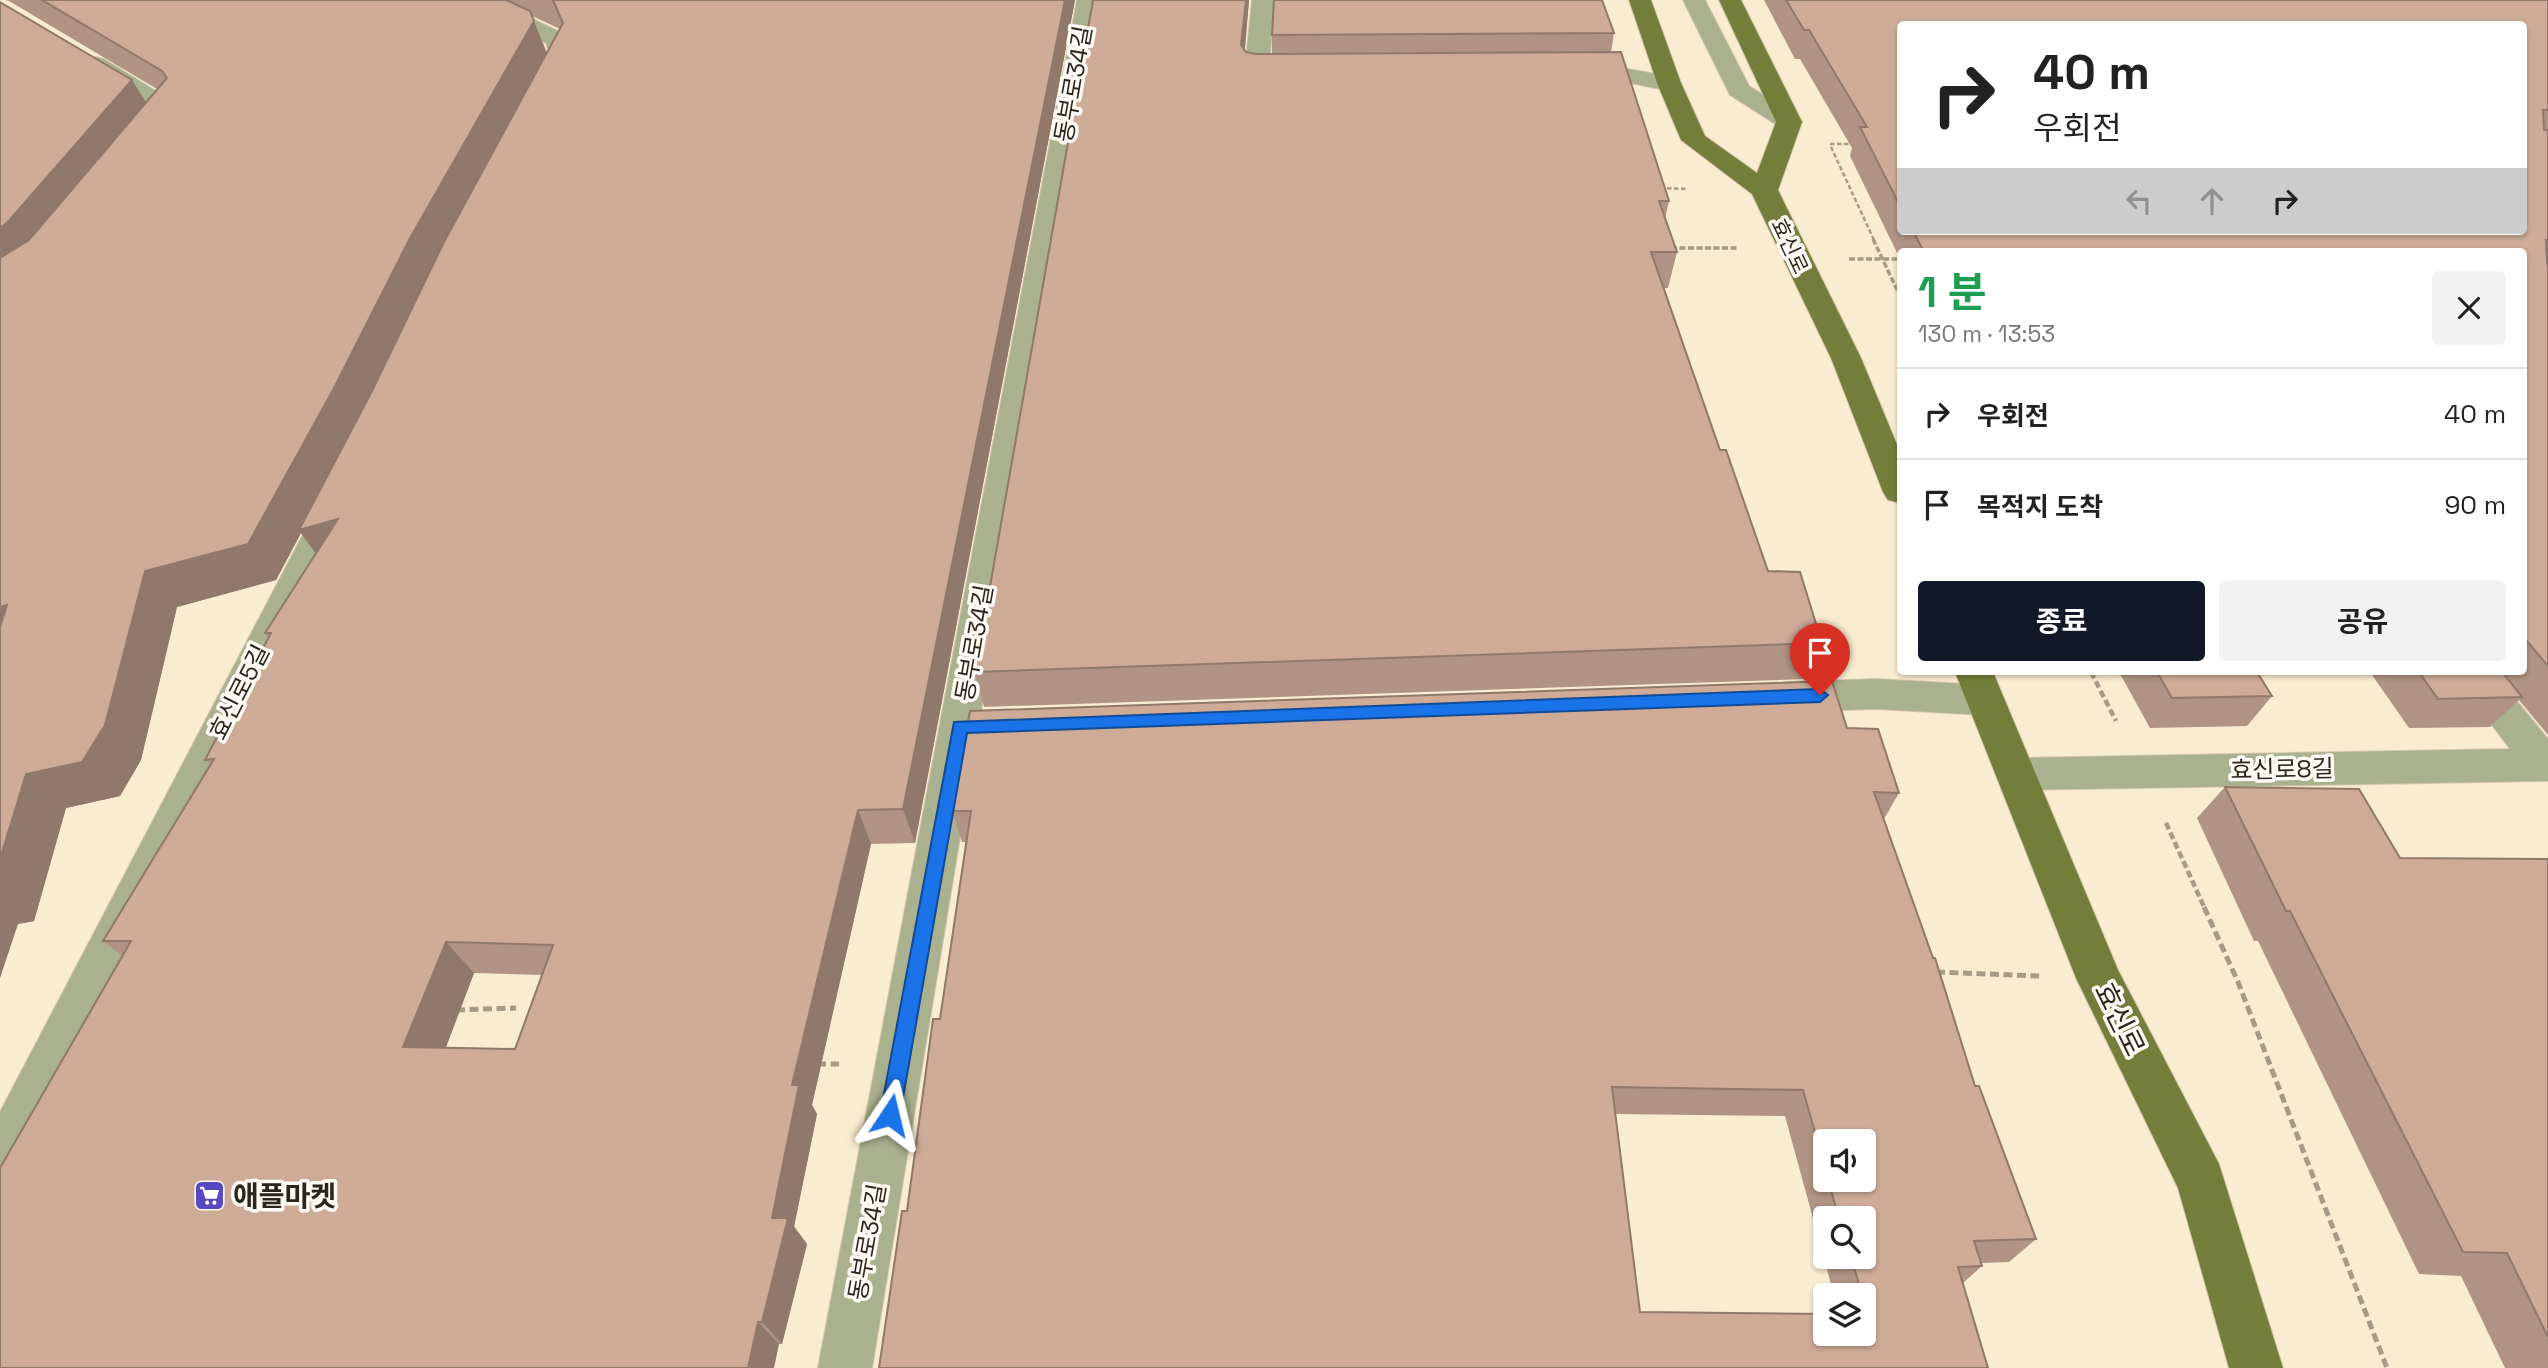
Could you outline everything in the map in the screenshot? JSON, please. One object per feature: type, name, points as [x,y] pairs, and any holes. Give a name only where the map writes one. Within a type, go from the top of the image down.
[{"type":"main road","points":[[1640,0],[1669,83],[1694,140],[1764,190]]},
{"type":"main road","points":[[1730,0],[1787,128]]},
{"type":"main road","name":"효신로","points":[[1787,128],[1764,190],[1846,358],[1897,485]]},
{"type":"main road","name":"효신로","points":[[1979,686],[2099,978],[2201,1182],[2256,1368]]},
{"type":"street","points":[[475,0],[556,39],[562,55],[528,119]]},
{"type":"street","name":"동부로34길","points":[[845,1368],[1088,0]]},
{"type":"street","points":[[1263,0],[1256,78],[1311,78]]},
{"type":"street","points":[[1694,0],[1739,90],[1787,128]]},
{"type":"street","points":[[76,54],[173,112],[139,153]]},
{"type":"street","points":[[1559,77],[1628,76],[1669,83]]},
{"type":"street","name":"효신로5길","points":[[0,1163],[351,474]]},
{"type":"street","points":[[2473,675],[2547,765]]},
{"type":"street","points":[[1751,698],[1876,694],[1979,686]]},
{"type":"street","points":[[960,726],[1001,725]]},
{"type":"street","name":"효신로8길","points":[[2017,774],[2547,765]]},
{"type":"path","points":[[1787,128],[1828,145],[1865,144]]},
{"type":"path","points":[[1660,188],[1764,190]]},
{"type":"path","points":[[1669,247],[1792,248]]},
{"type":"path","points":[[2093,675],[2142,771],[2238,982],[2387,1368]]},
{"type":"path","points":[[1933,972],[2099,978]]},
{"type":"path","points":[[446,1010],[516,1008]]},
{"type":"path","points":[[802,1063],[899,1064]]},
{"type":"building","points":[[42,0],[506,0],[530,11],[534,21],[409,240],[334,388],[248,544],[145,571],[105,725],[82,762],[26,774],[0,859],[0,627],[7,605],[0,607],[0,258],[29,240],[167,78],[162,71]]},
{"type":"building","points":[[553,0],[1065,0],[903,809],[858,810],[792,1085],[799,1085],[772,1218],[788,1218],[762,1322],[758,1322],[748,1368],[0,1368],[0,1168],[131,941],[103,941],[214,759],[205,760],[271,633],[265,633],[338,519],[299,530],[372,391],[444,242],[563,23]],"holes":[[[446,942],[553,945],[515,1049],[403,1047]]]},
{"type":"building","points":[[1093,0],[1246,0],[1241,45],[1246,52],[1256,54],[1621,52],[1669,201],[1659,201],[1677,252],[1651,252],[1720,450],[1726,450],[1768,571],[1800,572],[1822,643],[975,672]]},
{"type":"building","points":[[1274,0],[1602,0],[1614,33],[1272,35]]},
{"type":"building","points":[[1786,0],[2548,0],[2548,110],[2543,110],[2544,130],[2548,130],[2548,666],[2527,641],[2527,248],[1922,248],[1915,235],[2527,235],[2527,21],[1897,21],[1897,200],[1860,127],[1867,127],[1809,30],[1804,30]]},
{"type":"building","points":[[0,2],[132,80],[6,224],[0,227]]},
{"type":"building","points":[[2159,675],[2259,675],[2272,696],[2172,698]]},
{"type":"building","points":[[2421,675],[2504,675],[2522,697],[2438,699]]},
{"type":"building","points":[[1832,681],[1847,728],[1878,729],[1899,793],[1874,792],[1935,958],[1975,1086],[1979,1086],[2036,1239],[1974,1241],[1982,1266],[1958,1267],[1988,1368],[879,1368],[902,1211],[907,1211],[933,1019],[940,1019],[971,811],[952,811],[970,711]],"holes":[[[1612,1087],[1803,1090],[1814,1129],[1876,1129],[1876,1192],[1831,1192],[1836,1206],[1876,1206],[1876,1269],[1855,1269],[1859,1283],[1876,1283],[1876,1346],[1813,1346],[1813,1314],[1640,1312]]]},
{"type":"building","points":[[2225,787],[2359,789],[2400,858],[2548,859],[2548,1337],[2507,1253],[2463,1252],[2290,911],[2286,911]]},
{"type":"place","name":"애플마켓","points":[[210,1196]]},
{"type":"route","points":[[890,1115],[960,726],[1820,695]]}]
